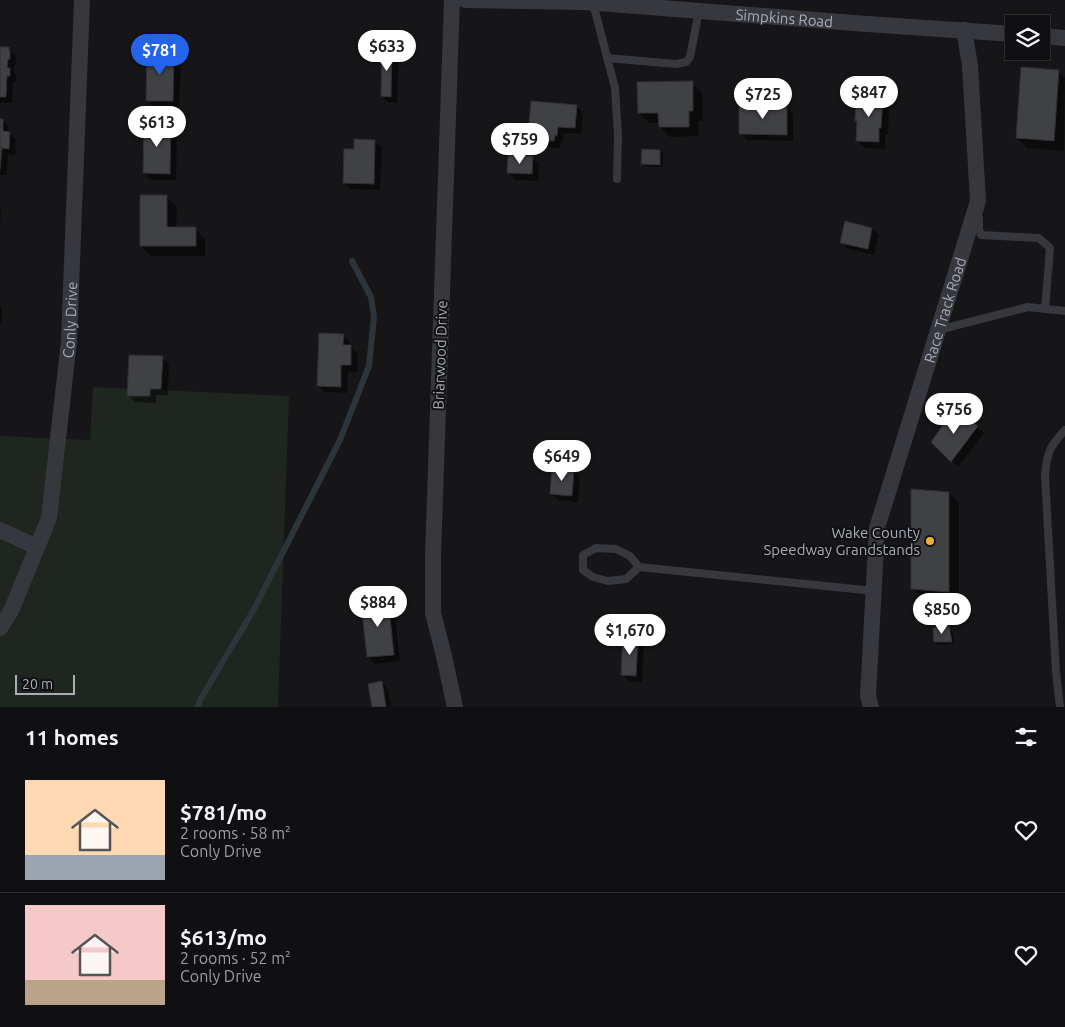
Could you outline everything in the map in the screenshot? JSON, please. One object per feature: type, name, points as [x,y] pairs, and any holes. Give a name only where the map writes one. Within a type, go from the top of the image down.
[{"type":"street","name":"Conly Drive","points":[[0,628],[11,611],[49,518],[69,341],[82,0]]},
{"type":"street","name":"Briarwood Drive","points":[[452,0],[432,613],[455,707]]},
{"type":"street","name":"Simpkins Road","points":[[465,0],[593,3],[1005,33]]},
{"type":"street","name":"Race Track Road","points":[[871,707],[868,696],[876,528],[978,201],[970,65],[964,30]]},
{"type":"street","points":[[1050,37],[1065,38]]},
{"type":"street","points":[[0,530],[37,547]]},
{"type":"lane","points":[[593,3],[615,88],[618,134],[617,180]]},
{"type":"lane","points":[[607,58],[676,64],[686,62],[690,57],[699,11]]},
{"type":"lane","points":[[978,201],[981,235],[1039,238],[1050,248],[1045,309]]},
{"type":"lane","points":[[938,330],[1028,307],[1065,310]]},
{"type":"lane","points":[[1060,707],[1056,673],[1045,476],[1047,457],[1055,441],[1065,430]]},
{"type":"lane","points":[[639,567],[626,579],[608,581],[592,577],[583,570],[583,555],[596,548],[616,549],[630,556],[639,567],[874,591]]},
{"type":"shaded area","points":[[93,387],[289,396],[278,707],[0,707],[0,436],[90,440]]},
{"type":"building","points":[[0,47],[9,47],[10,51],[7,68],[10,68],[10,76],[7,76],[6,97],[0,97]]},
{"type":"building","points":[[382,47],[392,47],[391,97],[381,96]]},
{"type":"building","points":[[147,50],[174,51],[173,101],[146,101]]},
{"type":"building","points":[[1021,67],[1059,70],[1054,141],[1016,138]]},
{"type":"building","points":[[693,81],[693,111],[689,111],[689,127],[659,127],[658,113],[638,113],[637,82]]},
{"type":"building","points":[[866,93],[875,93],[874,98],[883,98],[879,142],[856,141],[856,96],[865,97]]},
{"type":"building","points":[[531,101],[577,105],[575,128],[558,127],[557,136],[555,135],[554,141],[530,140],[530,134],[528,134]]},
{"type":"building","points":[[739,105],[787,106],[787,135],[739,134]]},
{"type":"building","points":[[0,119],[3,119],[3,131],[10,132],[9,149],[2,148],[0,169]]},
{"type":"building","points":[[144,123],[171,124],[170,174],[143,173]]},
{"type":"building","points":[[354,139],[375,140],[374,184],[343,183],[344,149],[354,149]]},
{"type":"building","points":[[642,149],[660,150],[660,165],[641,164]]},
{"type":"building","points":[[508,155],[533,156],[532,174],[507,173]]},
{"type":"building","points":[[140,195],[167,195],[167,227],[196,227],[196,246],[140,246]]},
{"type":"building","points":[[845,221],[872,228],[868,249],[840,243]]},
{"type":"building","points":[[319,333],[344,334],[343,345],[351,345],[351,365],[341,365],[341,387],[317,386]]},
{"type":"building","points":[[129,355],[163,356],[161,389],[150,389],[150,396],[127,396]]},
{"type":"building","points":[[955,408],[978,426],[951,462],[931,442]]},
{"type":"building","points":[[552,468],[574,470],[572,496],[550,494]]},
{"type":"building","name":"Wake County Speedway Grandstands","points":[[911,489],[949,492],[949,592],[911,589]]},
{"type":"building","points":[[388,599],[394,655],[367,657],[361,602]]},
{"type":"building","points":[[949,626],[952,642],[934,642],[933,628]]},
{"type":"building","points":[[623,636],[638,637],[636,676],[621,675]]},
{"type":"building","points":[[382,681],[386,707],[372,707],[368,684]]},
{"type":"waterway","points":[[198,707],[200,700],[253,611],[340,440],[369,366],[374,317],[371,297],[352,261]]},
{"type":"place","name":"Wake County Speedway Grandstands","points":[[930,541]]}]
